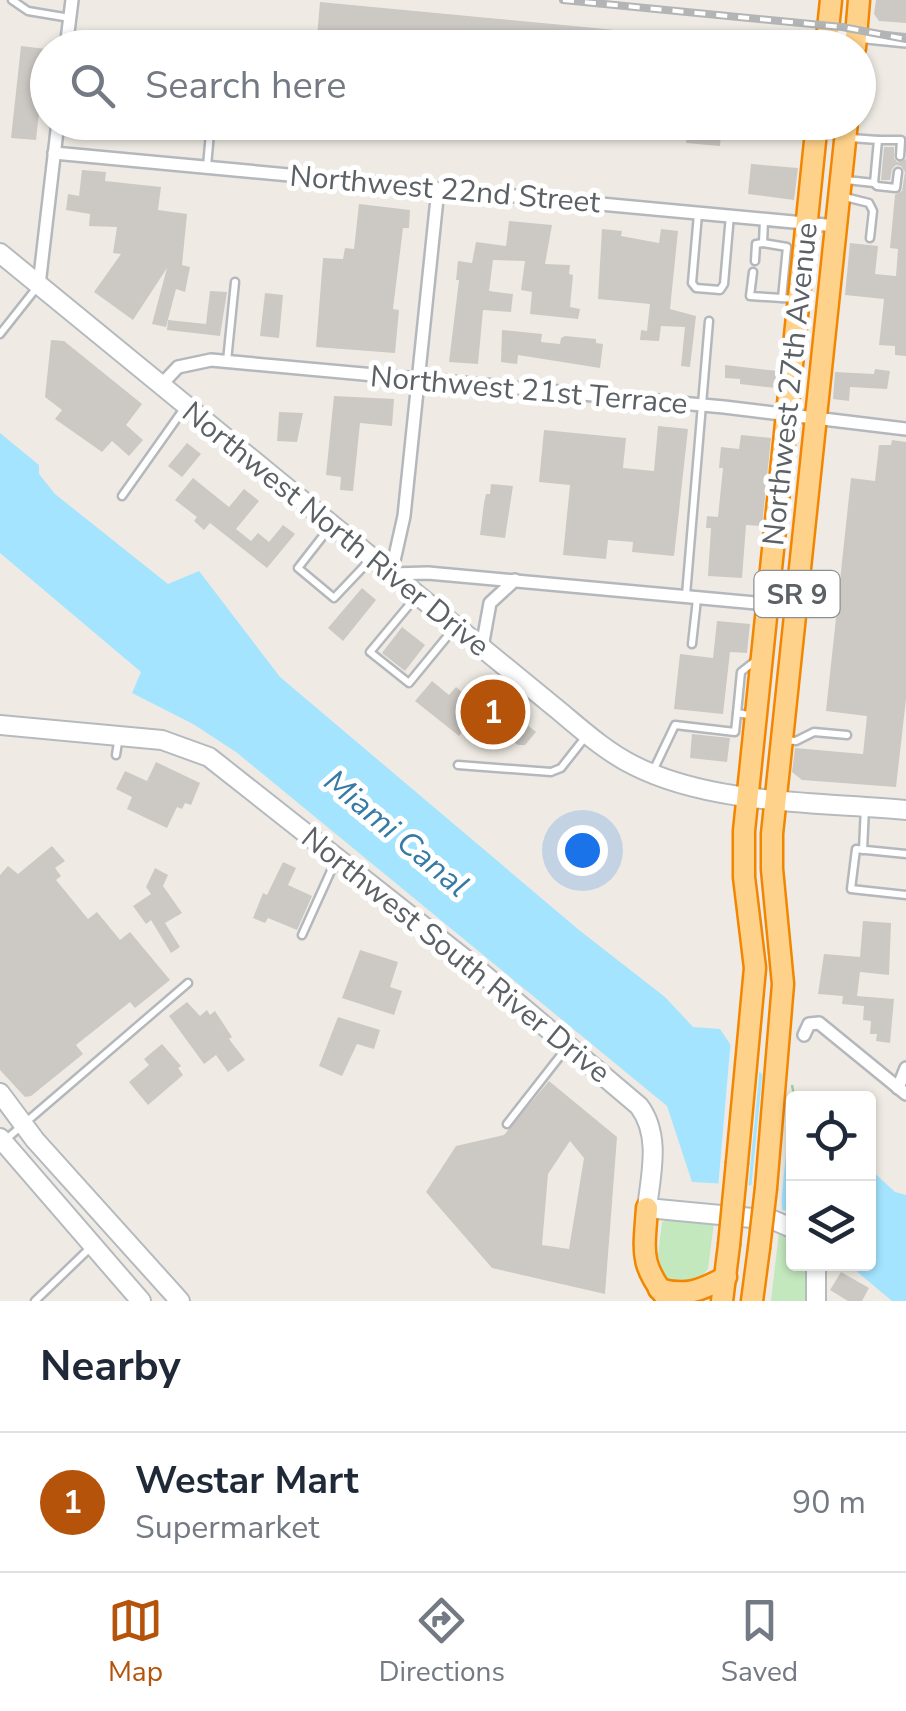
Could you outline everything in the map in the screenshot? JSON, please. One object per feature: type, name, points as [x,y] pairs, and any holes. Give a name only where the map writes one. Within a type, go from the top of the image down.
[{"type":"highway","points":[[828,30],[831,0]]},
{"type":"highway","points":[[856,30],[859,0]]},
{"type":"highway","name":"Northwest 27th Avenue","points":[[722,1301],[754,968],[743,860],[746,714],[760,658],[767,604],[787,414],[790,299],[808,223],[816,140]]},
{"type":"highway","name":"Northwest 27th Avenue","points":[[755,1298],[782,1018],[782,954],[772,868],[776,798],[845,140]]},
{"type":"highway","points":[[647,1208],[645,1262],[664,1295],[691,1294],[726,1277]]},
{"type":"street","points":[[68,30],[72,0]]},
{"type":"street","points":[[876,41],[906,41]]},
{"type":"street","points":[[39,286],[56,140]]},
{"type":"street","name":"Northwest 22nd Street","points":[[54,152],[836,226]]},
{"type":"street","points":[[438,189],[404,516],[391,574],[428,573],[767,604]]},
{"type":"street","name":"Northwest North River Drive","points":[[0,253],[621,758],[685,784],[747,796],[906,810]]},
{"type":"street","name":"Northwest 21st Terrace","points":[[161,385],[184,364],[202,360],[787,414],[906,429]]},
{"type":"street","points":[[482,647],[490,603],[515,580]]},
{"type":"street","points":[[0,725],[119,735]]},
{"type":"street","name":"Northwest South River Drive","points":[[119,735],[186,746],[337,857],[634,1100],[648,1120],[652,1150],[647,1208]]},
{"type":"street","points":[[804,1035],[809,1024],[819,1023],[902,1091],[906,1068]]},
{"type":"street","points":[[0,1094],[180,1301]]},
{"type":"street","points":[[1,1141],[142,1301]]},
{"type":"street","points":[[647,1208],[773,1220],[786,1226]]},
{"type":"street","points":[[816,1271],[816,1301]]},
{"type":"lane","points":[[12,0],[28,11],[70,18]]},
{"type":"lane","points":[[207,167],[210,140]]},
{"type":"lane","points":[[868,140],[879,145],[901,140],[899,151]]},
{"type":"lane","points":[[879,145],[877,186],[896,188],[896,176]]},
{"type":"lane","points":[[840,188],[875,178]]},
{"type":"lane","points":[[840,188],[870,203],[870,238]]},
{"type":"lane","points":[[698,212],[692,284],[696,288],[720,290],[724,284],[730,216]]},
{"type":"lane","points":[[763,243],[764,219]]},
{"type":"lane","points":[[753,272],[750,296],[790,299],[787,247],[756,244],[755,261]]},
{"type":"lane","points":[[226,362],[235,282]]},
{"type":"lane","points":[[0,334],[39,286]]},
{"type":"lane","points":[[692,644],[701,406],[709,321]]},
{"type":"lane","points":[[122,496],[186,406]]},
{"type":"lane","points":[[332,526],[298,568],[334,598],[372,558]]},
{"type":"lane","points":[[417,595],[370,652],[409,683],[456,626]]},
{"type":"lane","points":[[652,773],[675,725],[735,732],[746,714]]},
{"type":"lane","points":[[782,740],[796,741],[814,732],[847,735]]},
{"type":"lane","points":[[458,765],[535,773],[556,771],[588,734]]},
{"type":"lane","points":[[116,755],[119,735]]},
{"type":"lane","points":[[863,850],[866,806]]},
{"type":"lane","points":[[906,854],[856,849],[851,889],[906,895]]},
{"type":"lane","points":[[302,935],[337,857]]},
{"type":"lane","points":[[1,1141],[188,983]]},
{"type":"lane","points":[[507,1124],[569,1045]]},
{"type":"lane","points":[[35,1301],[93,1245]]},
{"type":"path","points":[[791,1085],[794,1091]]},
{"type":"green space","points":[[662,1222],[714,1222],[708,1269],[689,1281],[667,1281],[662,1274],[658,1255]]},
{"type":"green space","points":[[779,1231],[786,1236],[786,1271],[807,1271],[807,1301],[771,1301]]},
{"type":"water","name":"Miami Canal","points":[[0,433],[39,465],[39,474],[55,494],[168,584],[199,571],[280,677],[579,930],[665,997],[693,1027],[720,1029],[732,1047],[786,1096],[786,1210],[782,1210],[781,1187],[692,1182],[667,1106],[236,752],[193,724],[132,693],[141,672],[0,553]]},
{"type":"water","points":[[876,1174],[895,1192],[906,1195],[906,1301],[892,1301],[856,1271],[876,1271]]},
{"type":"pier","points":[[731,1038],[760,1065],[748,1190],[718,1188]]},
{"type":"pier","points":[[763,1068],[790,1091],[786,1091],[786,1154],[780,1214],[776,1192],[751,1190]]},
{"type":"building","points":[[876,0],[906,0],[906,23],[879,21],[874,14]]},
{"type":"building","points":[[320,2],[615,30],[318,30]]},
{"type":"building","points":[[21,46],[30,47],[30,140],[11,138]]},
{"type":"building","points":[[686,140],[720,140],[720,146],[686,143]]},
{"type":"building","points":[[884,147],[894,147],[897,162],[906,159],[906,356],[895,355],[895,346],[879,345],[884,299],[845,295],[850,243],[878,246],[875,274],[896,276],[898,249],[890,248],[895,195],[902,191],[905,172],[896,165],[890,180],[881,180]]},
{"type":"building","points":[[751,164],[798,168],[794,200],[748,194]]},
{"type":"building","points":[[82,170],[106,172],[105,181],[161,187],[158,210],[187,214],[182,265],[190,267],[185,292],[176,289],[166,327],[152,324],[167,268],[133,320],[94,292],[121,254],[113,253],[117,227],[89,226],[90,214],[66,210],[68,194],[79,196]]},
{"type":"building","points":[[359,204],[410,210],[409,228],[403,228],[393,309],[399,310],[395,353],[316,347],[323,258],[343,259],[345,248],[354,249]]},
{"type":"building","points":[[509,221],[552,225],[545,264],[570,265],[570,307],[580,309],[578,319],[530,314],[532,292],[521,290],[525,261],[493,260],[489,291],[513,294],[511,312],[483,310],[478,364],[449,362],[458,261],[472,263],[476,242],[506,246]]},
{"type":"building","points":[[602,229],[659,243],[661,229],[678,231],[670,309],[696,316],[690,367],[681,366],[685,327],[661,326],[659,341],[640,340],[641,330],[647,331],[650,304],[598,299]]},
{"type":"building","points":[[210,291],[227,292],[220,336],[167,330],[168,320],[206,324]]},
{"type":"building","points":[[265,293],[283,295],[279,338],[260,336]]},
{"type":"building","points":[[502,330],[542,334],[541,342],[560,344],[565,336],[596,339],[596,343],[603,344],[600,368],[518,355],[517,364],[501,362]]},
{"type":"building","points":[[51,340],[64,341],[142,404],[126,425],[143,440],[129,456],[112,441],[102,452],[55,419],[62,410],[45,397]]},
{"type":"building","points":[[725,365],[778,371],[776,388],[740,384],[740,379],[725,378]]},
{"type":"building","points":[[875,369],[890,371],[887,389],[850,387],[849,401],[833,399],[835,372],[874,374]]},
{"type":"building","points":[[334,396],[394,399],[392,426],[360,423],[353,491],[340,490],[341,477],[326,475]]},
{"type":"building","points":[[279,412],[303,413],[297,442],[277,441]]},
{"type":"building","points":[[658,426],[688,429],[674,556],[632,552],[633,542],[608,540],[606,559],[563,555],[570,485],[539,482],[544,430],[626,438],[623,468],[654,471]]},
{"type":"building","points":[[741,435],[771,438],[762,526],[746,525],[742,578],[708,576],[711,528],[706,528],[707,516],[718,517],[721,447],[739,449]]},
{"type":"building","points":[[892,440],[906,442],[906,699],[896,787],[802,780],[792,772],[795,748],[863,754],[867,716],[826,711],[851,478],[875,481],[879,445],[891,445]]},
{"type":"building","points":[[187,443],[201,454],[182,477],[168,466]]},
{"type":"building","points":[[193,478],[229,507],[244,489],[259,501],[236,529],[251,541],[258,533],[269,542],[283,525],[295,534],[267,568],[210,523],[204,530],[194,521],[197,517],[175,500]]},
{"type":"building","points":[[491,484],[513,486],[505,538],[480,535]]},
{"type":"building","points":[[362,588],[376,600],[343,641],[328,628]]},
{"type":"building","points":[[717,621],[750,624],[747,653],[730,652],[723,714],[674,709],[680,654],[713,658]]},
{"type":"building","points":[[402,627],[425,645],[405,671],[382,653]]},
{"type":"building","points":[[432,681],[449,695],[456,687],[482,709],[496,691],[514,704],[509,710],[536,732],[525,745],[518,745],[475,716],[459,736],[415,701]]},
{"type":"building","points":[[692,734],[730,738],[727,762],[690,758]]},
{"type":"building","points":[[156,762],[200,783],[191,805],[177,807],[167,828],[127,809],[132,797],[116,789],[125,771],[147,781]]},
{"type":"building","points":[[52,846],[65,861],[55,868],[61,876],[56,880],[88,919],[97,912],[120,940],[130,932],[170,980],[135,1008],[130,1002],[76,1045],[83,1054],[25,1097],[0,1070],[0,875],[8,866],[18,874]]},
{"type":"building","points":[[283,862],[296,868],[288,885],[312,896],[297,930],[268,918],[265,923],[253,918]]},
{"type":"building","points":[[155,868],[168,875],[163,886],[182,913],[165,923],[180,947],[171,953],[151,920],[146,924],[133,906],[151,894],[146,887]]},
{"type":"building","points":[[863,921],[891,923],[889,975],[860,972],[857,996],[894,999],[890,1043],[876,1041],[877,1034],[870,1034],[871,1021],[863,1020],[864,1006],[842,1004],[843,996],[818,994],[824,954],[860,957]]},
{"type":"building","points":[[360,950],[398,962],[390,987],[402,991],[394,1015],[342,998]]},
{"type":"building","points":[[187,1002],[200,1016],[207,1010],[210,1015],[215,1011],[245,1060],[228,1072],[216,1055],[204,1064],[169,1016]]},
{"type":"building","points":[[338,1017],[380,1030],[374,1049],[357,1044],[342,1076],[319,1066]]},
{"type":"building","points":[[162,1044],[181,1066],[178,1068],[183,1075],[148,1105],[129,1082],[149,1065],[144,1059]]},
{"type":"building","points":[[549,1081],[617,1137],[605,1294],[492,1268],[426,1192],[456,1146],[504,1135]],"holes":[[[570,1141],[584,1158],[569,1249],[542,1245],[548,1174]]]},
{"type":"building","points":[[841,1272],[869,1288],[862,1301],[848,1301],[830,1290]]},
{"type":"railway","points":[[563,0],[858,30]]},
{"type":"railway","points":[[876,33],[906,39]]},
{"type":"place","name":"Westar Mart","points":[[493,712]]}]
